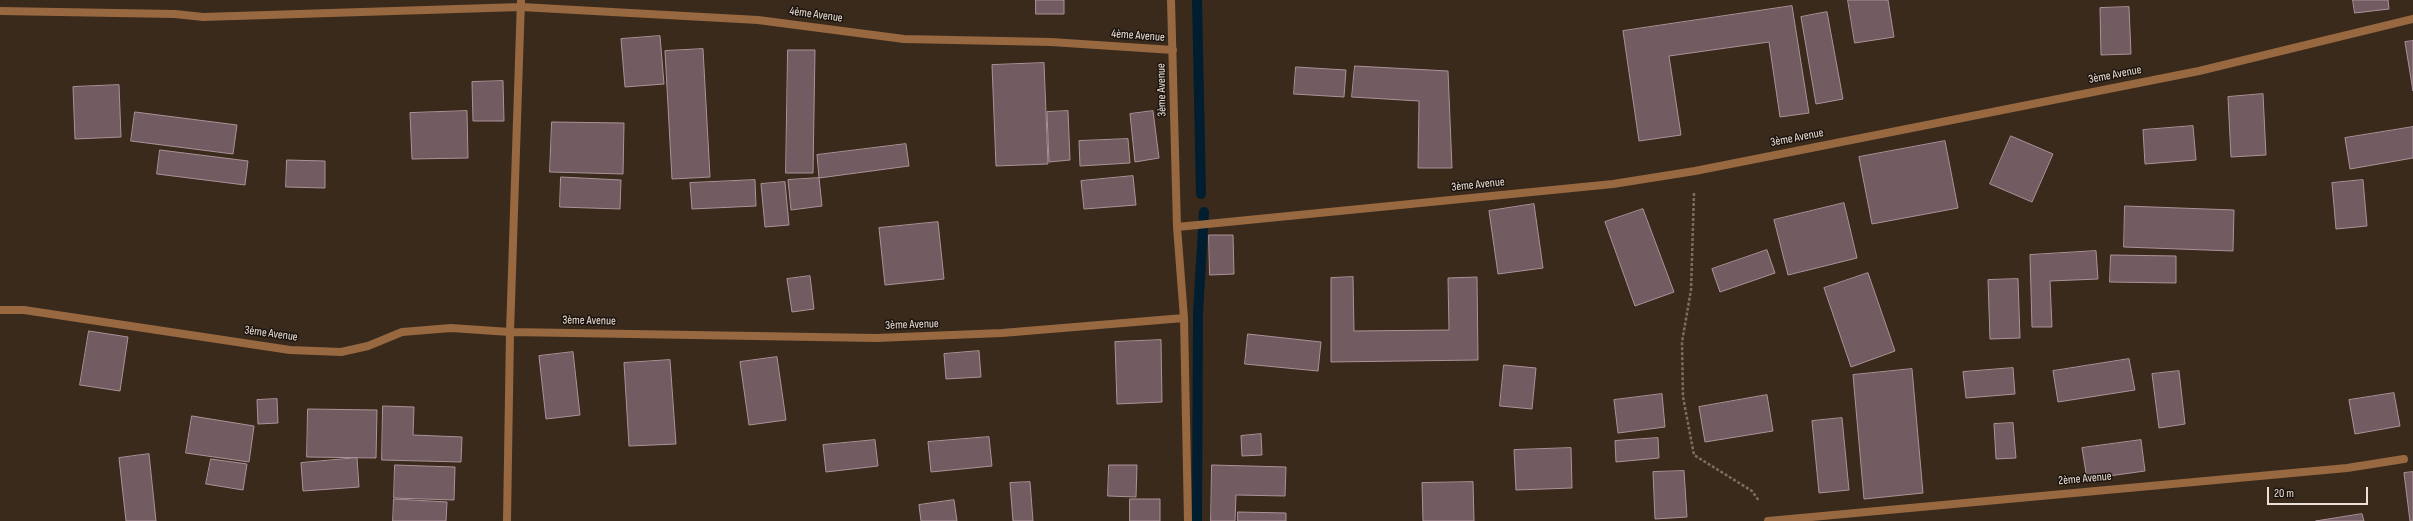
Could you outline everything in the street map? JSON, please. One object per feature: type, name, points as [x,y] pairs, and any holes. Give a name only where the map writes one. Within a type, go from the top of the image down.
[{"type":"street","name":"3ème Avenue","points":[[1171,0],[1177,227],[1184,318],[1188,521]]},
{"type":"street","name":"4ème Avenue","points":[[0,11],[175,14],[203,17],[521,3],[758,20],[904,39],[1051,42],[1173,50]]},
{"type":"street","points":[[507,521],[510,332],[521,3]]},
{"type":"street","name":"3ème Avenue","points":[[1177,227],[1613,184],[1695,171],[2199,71],[2413,19]]},
{"type":"street","name":"3ème Avenue","points":[[0,310],[31,311],[290,350],[341,352],[368,346],[402,332],[451,328],[510,332],[876,338],[1002,333],[1184,318]]},
{"type":"street","name":"2ème Avenue","points":[[1771,521],[2348,468],[2404,459]]},
{"type":"path","points":[[1695,171],[1691,290],[1682,342],[1683,397],[1694,454],[1752,491],[1771,521]]},
{"type":"building","points":[[1036,0],[1064,0],[1064,14],[1036,14]]},
{"type":"building","points":[[1848,0],[1888,0],[1894,37],[1855,43]]},
{"type":"building","points":[[2353,0],[2388,0],[2389,9],[2355,13]]},
{"type":"building","points":[[1792,6],[1809,113],[1780,117],[1769,42],[1669,56],[1681,135],[1639,141],[1623,31]]},
{"type":"building","points":[[2129,7],[2131,54],[2101,55],[2100,8]]},
{"type":"building","points":[[1827,12],[1843,99],[1816,104],[1801,17]]},
{"type":"building","points":[[660,36],[664,84],[625,87],[621,39]]},
{"type":"building","points":[[2413,41],[2413,91],[2405,42]]},
{"type":"building","points":[[703,49],[710,177],[672,179],[665,51]]},
{"type":"building","points":[[788,50],[815,50],[813,173],[786,173]]},
{"type":"building","points":[[1044,63],[1048,164],[996,166],[992,65]]},
{"type":"building","points":[[1355,66],[1448,71],[1452,168],[1418,168],[1419,101],[1352,97]]},
{"type":"building","points":[[1296,67],[1346,70],[1344,97],[1294,94]]},
{"type":"building","points":[[503,81],[504,121],[473,121],[472,82]]},
{"type":"building","points":[[119,85],[121,137],[75,139],[73,87]]},
{"type":"building","points":[[2263,94],[2266,155],[2231,157],[2228,97]]},
{"type":"building","points":[[467,111],[468,158],[412,159],[410,113]]},
{"type":"building","points":[[1068,111],[1070,160],[1049,162],[1047,112]]},
{"type":"building","points":[[1153,111],[1159,158],[1135,162],[1130,114]]},
{"type":"building","points":[[135,112],[237,125],[233,154],[131,141]]},
{"type":"building","points":[[552,122],[624,123],[623,174],[550,172]]},
{"type":"building","points":[[2193,126],[2196,160],[2145,164],[2143,130]]},
{"type":"building","points":[[2413,127],[2413,158],[2350,169],[2345,138]]},
{"type":"building","points":[[2011,136],[2053,154],[2032,202],[1990,184]]},
{"type":"building","points":[[1128,139],[1130,163],[1080,166],[1079,141]]},
{"type":"building","points":[[1945,141],[1958,208],[1872,224],[1859,157]]},
{"type":"building","points":[[906,144],[909,166],[819,178],[817,155]]},
{"type":"building","points":[[160,150],[248,161],[245,185],[157,174]]},
{"type":"building","points":[[287,160],[325,161],[325,188],[286,187]]},
{"type":"building","points":[[1133,176],[1136,205],[1084,209],[1081,181]]},
{"type":"building","points":[[561,177],[621,180],[620,209],[560,207]]},
{"type":"building","points":[[819,178],[822,206],[791,210],[788,180]]},
{"type":"building","points":[[755,180],[756,206],[692,209],[690,183]]},
{"type":"building","points":[[2363,180],[2367,226],[2336,229],[2332,183]]},
{"type":"building","points":[[785,182],[789,225],[765,227],[761,184]]},
{"type":"building","points":[[1844,203],[1857,258],[1788,275],[1774,220]]},
{"type":"building","points":[[1534,204],[1543,268],[1498,274],[1489,211]]},
{"type":"building","points":[[2125,206],[2234,210],[2233,251],[2124,247]]},
{"type":"building","points":[[1643,209],[1674,292],[1635,306],[1605,222]]},
{"type":"building","points":[[938,222],[944,279],[885,285],[879,228]]},
{"type":"building","points":[[1209,235],[1233,235],[1234,274],[1210,275]]},
{"type":"building","points":[[1767,250],[1775,273],[1720,292],[1712,269]]},
{"type":"building","points":[[2096,251],[2098,279],[2050,281],[2052,327],[2032,327],[2030,255]]},
{"type":"building","points":[[2111,255],[2176,256],[2176,283],[2110,282]]},
{"type":"building","points":[[1868,273],[1895,351],[1851,367],[1824,288]]},
{"type":"building","points":[[810,276],[814,309],[792,312],[787,279]]},
{"type":"building","points":[[1353,277],[1354,331],[1449,330],[1448,278],[1477,277],[1478,360],[1331,362],[1331,278]]},
{"type":"building","points":[[2018,279],[2020,338],[1990,339],[1988,280]]},
{"type":"building","points":[[89,331],[128,337],[120,391],[80,385]]},
{"type":"building","points":[[1248,334],[1321,342],[1318,371],[1245,364]]},
{"type":"building","points":[[1161,340],[1162,402],[1117,404],[1115,342]]},
{"type":"building","points":[[979,351],[981,377],[946,379],[944,354]]},
{"type":"building","points":[[573,352],[580,415],[546,419],[539,356]]},
{"type":"building","points":[[777,357],[786,420],[749,425],[740,362]]},
{"type":"building","points":[[2129,359],[2135,390],[2058,402],[2053,371]]},
{"type":"building","points":[[670,360],[676,444],[629,446],[624,363]]},
{"type":"building","points":[[1504,365],[1536,368],[1532,409],[1500,406]]},
{"type":"building","points":[[2013,368],[2015,394],[1966,398],[1963,372]]},
{"type":"building","points":[[1912,369],[1923,493],[1864,499],[1853,375]]},
{"type":"building","points":[[2179,371],[2185,424],[2159,428],[2152,374]]},
{"type":"building","points":[[2394,393],[2400,426],[2355,434],[2349,400]]},
{"type":"building","points":[[1662,394],[1665,427],[1618,433],[1614,400]]},
{"type":"building","points":[[1767,395],[1773,431],[1705,442],[1699,407]]},
{"type":"building","points":[[277,399],[278,423],[258,424],[257,400]]},
{"type":"building","points":[[383,406],[414,407],[413,435],[462,437],[461,462],[382,460]]},
{"type":"building","points":[[308,409],[377,410],[376,458],[307,457]]},
{"type":"building","points":[[192,416],[254,426],[249,462],[186,453]]},
{"type":"building","points":[[1842,418],[1849,490],[1819,493],[1812,421]]},
{"type":"building","points":[[2013,423],[2016,458],[1996,459],[1994,424]]},
{"type":"building","points":[[1261,434],[1262,455],[1242,456],[1241,436]]},
{"type":"building","points":[[989,437],[992,466],[931,472],[928,442]]},
{"type":"building","points":[[1658,438],[1659,458],[1616,462],[1615,441]]},
{"type":"building","points":[[875,440],[878,466],[826,472],[823,445]]},
{"type":"building","points":[[2141,440],[2145,471],[2087,479],[2082,448]]},
{"type":"building","points":[[1571,448],[1572,488],[1516,490],[1514,450]]},
{"type":"building","points":[[149,454],[156,521],[126,521],[119,458]]},
{"type":"building","points":[[357,458],[359,487],[303,491],[301,463]]},
{"type":"building","points":[[211,459],[247,464],[243,490],[206,484]]},
{"type":"building","points":[[395,465],[455,467],[454,500],[394,498]]},
{"type":"building","points":[[1109,465],[1137,465],[1136,497],[1108,496]]},
{"type":"building","points":[[1212,465],[1286,467],[1285,496],[1236,495],[1235,521],[1211,521]]},
{"type":"building","points":[[1684,471],[1687,517],[1655,519],[1653,472]]},
{"type":"building","points":[[2413,472],[2413,521],[2410,521],[2404,473]]},
{"type":"building","points":[[1030,482],[1033,521],[1013,521],[1010,483]]},
{"type":"building","points":[[1473,482],[1474,521],[1423,521],[1422,483]]},
{"type":"building","points":[[394,499],[447,502],[446,521],[393,521]]},
{"type":"building","points":[[1130,499],[1160,499],[1160,521],[1130,521]]},
{"type":"building","points":[[954,500],[957,521],[921,521],[919,505]]},
{"type":"building","points":[[1238,512],[1286,513],[1286,521],[1238,521]]},
{"type":"building","points":[[2362,514],[2364,521],[2316,521]]},
{"type":"waterway","points":[[1197,0],[1201,194]]},
{"type":"waterway","points":[[1197,521],[1198,313],[1204,212]]}]
